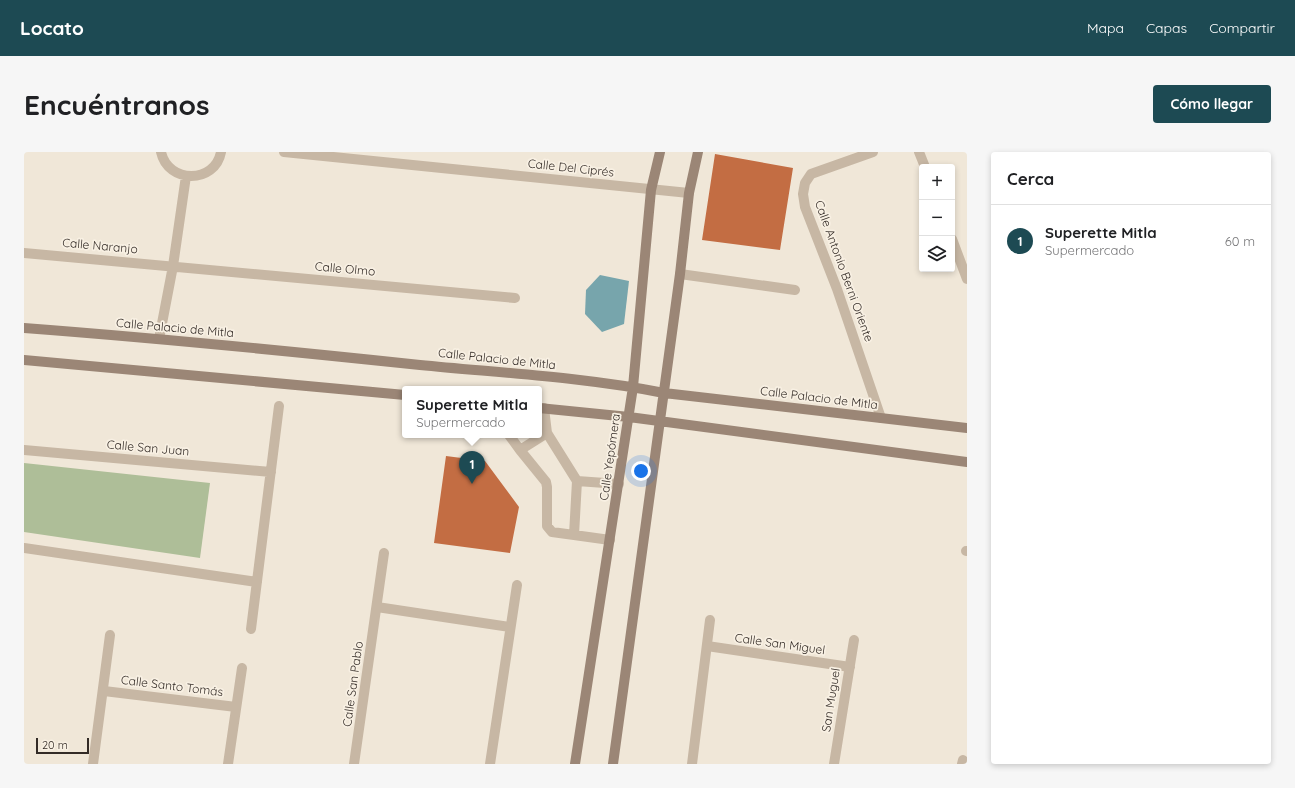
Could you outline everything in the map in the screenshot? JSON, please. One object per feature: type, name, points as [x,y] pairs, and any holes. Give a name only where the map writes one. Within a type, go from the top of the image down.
[{"type":"main road","name":"Calle Yepómera","points":[[575,764],[629,416],[651,190],[660,152]]},
{"type":"main road","points":[[613,764],[680,274],[689,194],[698,152]]},
{"type":"main road","name":"Calle Palacio de Mitla","points":[[24,328],[159,339],[633,387],[664,393],[967,428]]},
{"type":"main road","points":[[24,360],[402,395]]},
{"type":"main road","points":[[542,408],[629,416],[967,462]]},
{"type":"street","points":[[161,152],[168,166],[176,173],[195,177],[211,169],[217,163],[221,152]]},
{"type":"street","name":"Calle Del Ciprés","points":[[284,152],[689,194]]},
{"type":"street","name":"Calle Antonio Berni Oriente","points":[[873,152],[811,174],[805,183],[803,194],[805,207],[837,289],[881,418]]},
{"type":"street","points":[[919,152],[923,164]]},
{"type":"street","points":[[159,339],[173,266],[186,176]]},
{"type":"street","points":[[955,247],[967,279]]},
{"type":"street","name":"Calle Naranjo","points":[[24,253],[173,266]]},
{"type":"street","name":"Calle Olmo","points":[[173,266],[514,298]]},
{"type":"street","points":[[680,274],[795,290]]},
{"type":"street","points":[[252,629],[278,406]]},
{"type":"street","points":[[542,408],[547,433],[577,481],[574,535]]},
{"type":"street","points":[[542,436],[547,433]]},
{"type":"street","points":[[511,438],[546,482],[548,530],[552,532],[610,540]]},
{"type":"street","points":[[520,450],[539,438]]},
{"type":"street","name":"Calle San Juan","points":[[24,450],[270,472]]},
{"type":"street","points":[[577,481],[619,484]]},
{"type":"street","points":[[24,548],[257,582]]},
{"type":"street","name":"Calle San Pablo","points":[[354,764],[384,553]]},
{"type":"street","points":[[490,764],[517,585]]},
{"type":"street","points":[[377,607],[510,627]]},
{"type":"street","points":[[692,764],[708,646],[710,620]]},
{"type":"street","name":"Calle Santo Tomás","points":[[93,764],[104,691],[110,635]]},
{"type":"street","name":"San Muguel","points":[[834,764],[854,640]]},
{"type":"street","name":"Calle San Miguel","points":[[708,646],[850,667]]},
{"type":"street","name":"Calle Santo Tomás","points":[[228,764],[242,668]]},
{"type":"street","name":"Calle Santo Tomás","points":[[104,691],[236,707]]},
{"type":"green space","points":[[24,463],[210,483],[200,558],[24,532]]},
{"type":"water","points":[[600,275],[629,281],[624,324],[602,332],[585,314],[586,290]]},
{"type":"building","points":[[715,154],[793,168],[780,250],[702,240]]},
{"type":"building","points":[[446,456],[485,461],[519,507],[510,553],[434,543]]},
{"type":"place","name":"Superette Mitla","points":[[472,484]]}]
